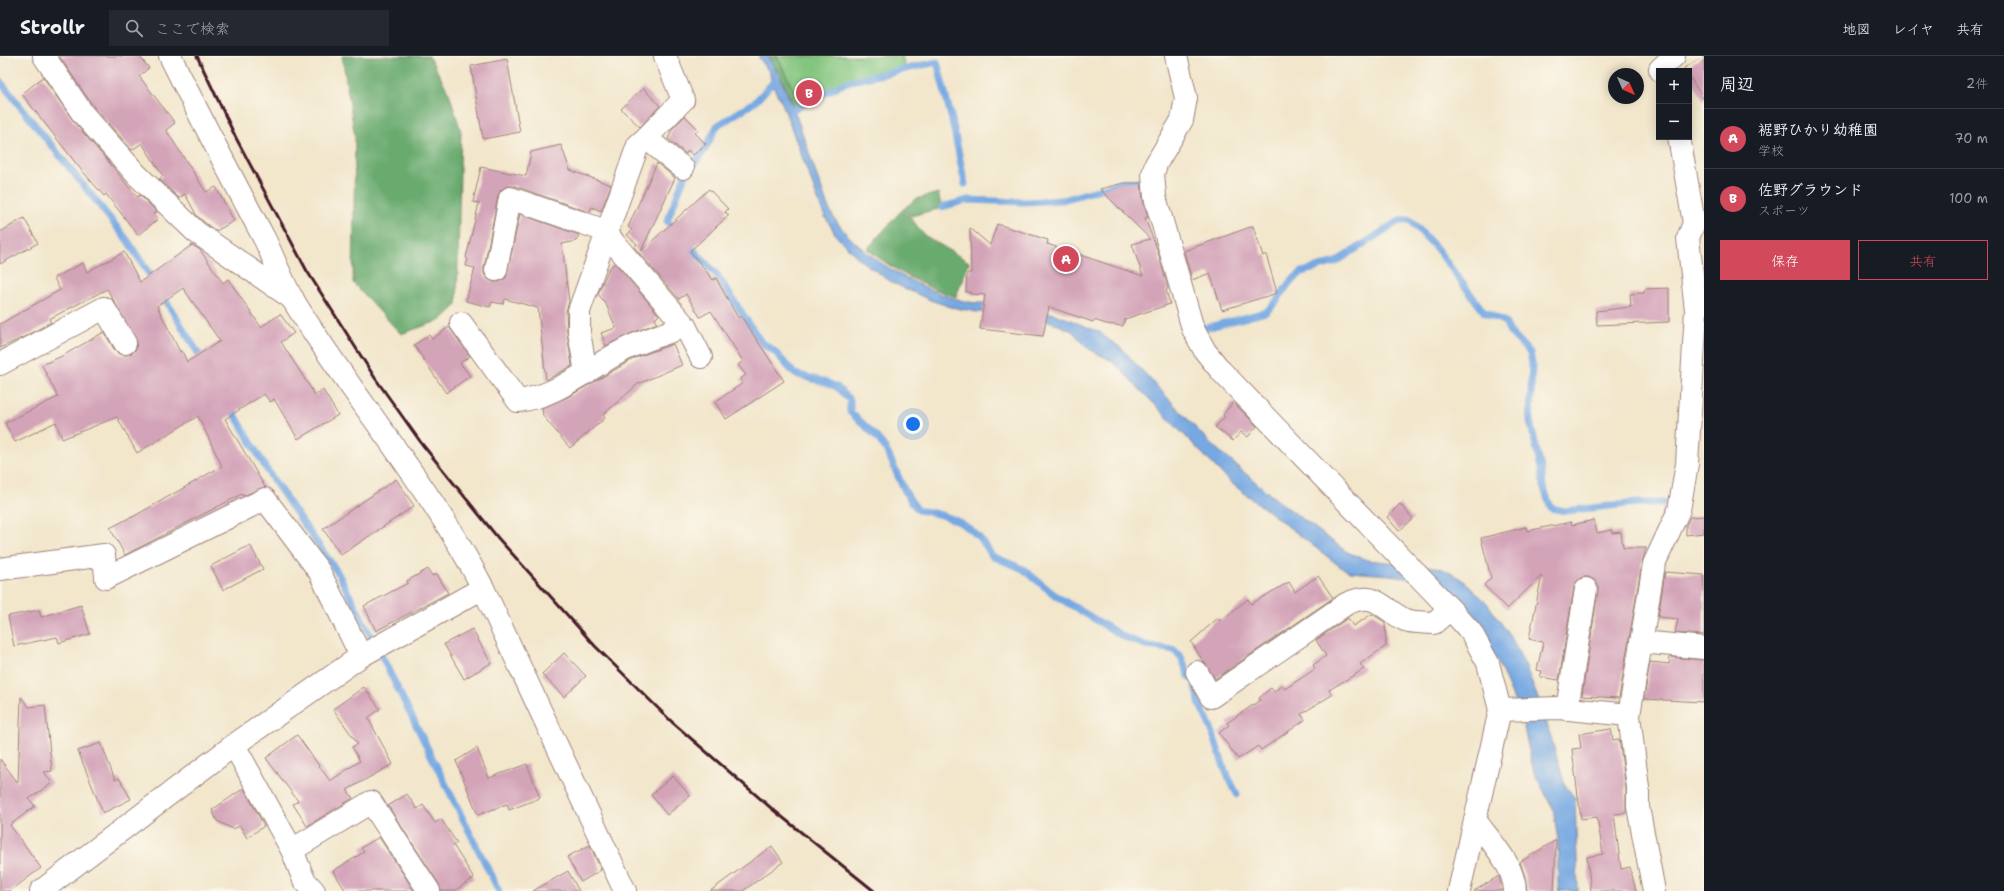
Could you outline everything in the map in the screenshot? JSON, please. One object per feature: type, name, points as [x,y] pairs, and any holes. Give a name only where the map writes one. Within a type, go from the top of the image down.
[{"type":"street","points":[[44,56],[84,114],[143,181],[196,232],[293,299]]},
{"type":"street","points":[[170,56],[200,117],[271,252],[293,299],[346,379],[416,476],[466,554],[626,891]]},
{"type":"street","points":[[586,373],[579,332],[580,311],[603,248],[606,231],[638,145],[683,100],[665,56]]},
{"type":"street","points":[[1176,56],[1186,98],[1182,120],[1165,146],[1153,174],[1155,197],[1193,329],[1205,351],[1221,371],[1427,584],[1471,632],[1488,663],[1500,710],[1459,891]]},
{"type":"street","points":[[1661,68],[1674,56]]},
{"type":"street","points":[[646,138],[683,168]]},
{"type":"street","points":[[1654,891],[1638,807],[1638,788],[1629,715],[1654,564],[1679,510],[1687,464],[1696,310],[1688,238],[1694,223],[1680,140]]},
{"type":"street","points":[[496,270],[510,198],[606,231],[614,243],[685,326],[701,357]]},
{"type":"street","points":[[0,364],[104,308],[125,343]]},
{"type":"street","points":[[461,322],[518,400],[532,399],[579,378],[630,347],[685,326]]},
{"type":"street","points":[[0,569],[104,555],[106,578],[265,499],[319,571],[361,656]]},
{"type":"street","points":[[40,891],[234,744],[361,656],[482,588]]},
{"type":"street","points":[[1563,709],[1586,589]]},
{"type":"street","points":[[1197,672],[1211,697],[1346,604],[1359,598],[1370,598],[1407,621],[1434,623],[1443,615],[1446,606]]},
{"type":"street","points":[[1641,642],[1704,648]]},
{"type":"street","points":[[1500,710],[1563,709],[1629,715]]},
{"type":"street","points":[[234,744],[292,850],[304,880],[314,891]]},
{"type":"street","points":[[292,850],[371,802],[429,891]]},
{"type":"street","points":[[1475,820],[1504,859],[1514,880],[1514,891]]},
{"type":"green space","points":[[342,56],[429,56],[449,93],[461,131],[457,305],[441,320],[401,334],[353,283],[355,137]]},
{"type":"green space","points":[[768,56],[777,56],[801,106],[794,108],[780,75]]},
{"type":"green space","points":[[777,56],[902,56],[905,67],[848,80],[801,106]]},
{"type":"green space","points":[[938,193],[942,208],[911,216],[902,210],[916,199]]},
{"type":"green space","points":[[901,211],[911,218],[924,235],[969,262],[956,297],[909,277],[867,249]]},
{"type":"water","points":[[758,56],[767,56],[776,70],[796,116],[825,198],[833,216],[844,231],[874,258],[912,281],[951,297],[972,303],[1017,305],[1060,316],[1100,332],[1121,348],[1211,444],[1272,496],[1347,552],[1367,560],[1436,567],[1451,572],[1468,584],[1487,603],[1511,637],[1526,667],[1545,717],[1565,785],[1575,798],[1578,891],[1558,891],[1558,840],[1553,808],[1534,773],[1522,719],[1497,660],[1431,584],[1390,575],[1350,572],[1341,567],[1230,482],[1118,367],[1110,360],[1089,349],[1072,331],[1049,321],[1010,313],[977,312],[951,307],[930,300],[893,283],[860,260],[837,237],[823,213],[782,103],[771,83],[770,73]]},
{"type":"building","points":[[59,56],[139,56],[149,68],[139,76],[175,123],[166,130],[206,192],[216,187],[234,221],[216,231],[197,216],[185,194],[179,198],[159,179],[163,176],[142,143],[132,150],[93,106]]},
{"type":"building","points":[[1704,56],[1704,100],[1692,81],[1692,68],[1684,68]]},
{"type":"building","points":[[507,59],[520,132],[483,139],[471,66]]},
{"type":"building","points":[[43,77],[74,122],[137,197],[140,195],[157,212],[154,214],[158,219],[138,235],[106,194],[104,196],[78,166],[22,94]]},
{"type":"building","points":[[643,88],[660,106],[640,127],[621,109]]},
{"type":"building","points":[[685,116],[699,130],[695,133],[706,144],[693,155],[688,150],[686,154],[668,139],[672,129]]},
{"type":"building","points":[[561,145],[570,170],[611,185],[601,211],[592,207],[589,212],[514,186],[507,186],[501,190],[498,196],[484,268],[484,274],[493,282],[500,282],[506,278],[520,214],[579,235],[576,241],[562,244],[569,302],[566,311],[567,332],[572,366],[546,380],[538,308],[505,299],[503,304],[492,302],[490,307],[466,301],[475,268],[466,266],[468,259],[466,258],[479,203],[473,202],[481,167],[526,176],[531,152]]},
{"type":"building","points":[[657,163],[675,178],[641,251],[709,189],[728,209],[725,212],[729,215],[690,251],[713,280],[716,278],[738,318],[741,316],[784,381],[726,419],[715,402],[743,383],[740,379],[746,375],[738,365],[743,361],[711,311],[700,317],[686,294],[679,299],[634,247],[637,244],[627,235],[632,230],[628,227]]},
{"type":"building","points":[[1124,183],[1141,183],[1143,200],[1148,217],[1145,218],[1158,252],[1168,289],[1166,290],[1170,304],[1125,319],[1123,326],[1106,324],[1094,320],[1093,322],[1049,307],[1043,336],[980,329],[985,295],[970,294],[970,292],[966,292],[967,273],[971,273],[970,228],[990,245],[997,224],[1048,240],[1047,244],[1143,276],[1132,244],[1150,239],[1100,189]]},
{"type":"building","points":[[24,218],[38,243],[0,264],[0,232]]},
{"type":"building","points":[[1253,226],[1263,256],[1266,254],[1277,293],[1222,310],[1210,273],[1192,280],[1184,251]]},
{"type":"building","points":[[192,245],[200,250],[223,283],[228,279],[261,327],[280,314],[294,333],[281,342],[315,395],[323,390],[338,415],[298,439],[274,399],[270,402],[264,394],[225,419],[265,487],[243,496],[242,494],[125,555],[110,528],[131,518],[222,466],[198,416],[137,453],[117,417],[62,439],[56,422],[15,442],[5,423],[58,397],[42,365],[64,355],[104,332],[114,349],[119,354],[126,355],[132,353],[136,349],[137,342],[107,289],[49,319],[51,322],[28,335],[0,348],[0,324],[60,290],[54,278],[83,263],[87,272],[124,252],[140,282]],"holes":[[[183,288],[220,341],[187,362],[182,351],[180,352],[157,306]]]},
{"type":"building","points":[[615,263],[659,315],[655,319],[657,323],[625,336],[606,346],[601,333],[616,328],[606,304],[598,294],[609,268]]},
{"type":"building","points":[[1669,288],[1669,322],[1597,325],[1596,311],[1631,307],[1630,294],[1644,293],[1645,289]]},
{"type":"building","points":[[449,327],[470,356],[460,363],[470,376],[446,393],[414,345],[429,335],[432,339]]},
{"type":"building","points":[[673,344],[682,365],[638,384],[603,415],[605,418],[570,448],[543,416],[542,408],[568,397],[635,358]]},
{"type":"building","points":[[1233,402],[1257,426],[1248,437],[1241,432],[1233,441],[1215,427],[1225,417],[1223,415]]},
{"type":"building","points":[[396,479],[414,506],[341,555],[323,529]]},
{"type":"building","points":[[1400,504],[1413,519],[1399,531],[1387,517]]},
{"type":"building","points":[[1704,516],[1704,533],[1686,535],[1686,526],[1690,517]]},
{"type":"building","points":[[1594,520],[1597,533],[1612,530],[1612,533],[1621,532],[1623,548],[1646,548],[1642,562],[1619,698],[1582,696],[1598,591],[1598,585],[1594,580],[1588,577],[1582,577],[1577,581],[1574,587],[1559,680],[1540,677],[1542,671],[1537,670],[1543,642],[1529,639],[1542,575],[1507,609],[1484,585],[1491,578],[1481,538],[1526,527],[1527,531],[1571,522],[1572,525]]},
{"type":"building","points":[[250,545],[263,569],[223,590],[211,566]]},
{"type":"building","points":[[428,569],[432,576],[437,574],[448,593],[376,631],[364,606],[408,583],[407,581]]},
{"type":"building","points":[[1665,572],[1704,575],[1704,635],[1675,633],[1678,619],[1658,617]]},
{"type":"building","points":[[1318,576],[1333,598],[1215,679],[1191,642],[1218,618],[1220,621],[1248,599],[1251,604],[1289,582],[1295,592]]},
{"type":"building","points":[[81,605],[90,634],[59,643],[57,637],[14,646],[8,616],[39,610],[41,617]]},
{"type":"building","points":[[1372,614],[1385,622],[1386,646],[1360,664],[1364,669],[1329,690],[1332,695],[1301,714],[1305,720],[1261,750],[1258,746],[1238,759],[1219,733],[1229,725],[1227,723],[1260,700],[1259,698],[1271,688],[1274,692],[1282,685],[1285,689],[1315,669],[1313,665],[1326,656],[1316,640],[1348,618],[1353,626]]},
{"type":"building","points":[[472,629],[491,663],[464,679],[444,644]]},
{"type":"building","points":[[564,653],[586,676],[564,697],[542,674]]},
{"type":"building","points":[[1670,657],[1704,660],[1704,702],[1644,699],[1650,662],[1669,664]]},
{"type":"building","points":[[364,687],[380,709],[368,718],[393,764],[347,790],[353,798],[307,826],[293,804],[298,801],[266,758],[297,735],[330,781],[360,761],[352,747],[358,744],[333,709]]},
{"type":"building","points":[[21,697],[29,707],[45,705],[52,771],[44,772],[52,783],[29,799],[35,806],[10,825],[41,868],[10,891],[0,891],[0,759],[18,783]]},
{"type":"building","points":[[1611,729],[1613,740],[1619,739],[1626,789],[1626,813],[1614,814],[1621,869],[1630,867],[1636,891],[1591,891],[1587,857],[1603,854],[1597,817],[1581,819],[1572,749],[1581,748],[1579,734]]},
{"type":"building","points":[[101,743],[115,780],[119,778],[131,799],[103,813],[78,751]]},
{"type":"building","points":[[477,748],[489,778],[527,764],[540,798],[509,810],[507,804],[478,815],[456,761]]},
{"type":"building","points":[[673,776],[690,796],[667,815],[651,795]]},
{"type":"building","points":[[244,788],[264,826],[247,838],[240,826],[233,829],[217,821],[212,810]]},
{"type":"building","points":[[407,794],[417,809],[423,805],[435,823],[441,819],[457,843],[453,845],[474,878],[454,891],[441,891],[439,884],[388,806]]},
{"type":"building","points":[[379,837],[414,891],[346,891],[333,871],[364,852],[361,848]]},
{"type":"building","points":[[1556,840],[1554,891],[1527,891],[1525,877],[1520,862]]},
{"type":"building","points":[[590,845],[601,870],[581,882],[567,857]]},
{"type":"building","points":[[772,846],[783,862],[743,891],[710,891]]},
{"type":"building","points":[[568,871],[579,891],[533,891]]},
{"type":"building","points":[[1499,876],[1502,891],[1474,891]]},
{"type":"waterway","points":[[790,111],[847,82],[937,62],[952,120],[965,184]]},
{"type":"waterway","points":[[676,231],[667,221],[684,178],[705,149],[717,126],[755,102],[777,78]]},
{"type":"waterway","points":[[0,81],[128,241],[155,283]]},
{"type":"waterway","points":[[942,207],[967,200],[1024,202],[1063,200],[1124,182],[1150,181]]},
{"type":"waterway","points":[[1200,324],[1202,329],[1266,312],[1275,303],[1290,282],[1302,272],[1336,262],[1400,220],[1410,220],[1437,249],[1484,312],[1505,322],[1510,332],[1530,353],[1532,363],[1530,421],[1541,468],[1543,486],[1551,508],[1565,511],[1637,503],[1674,503]]},
{"type":"waterway","points":[[687,243],[717,275],[761,342],[774,351],[795,374],[825,382],[837,387],[850,400],[850,412],[873,433],[885,448],[903,488],[918,510],[941,515],[961,523],[978,536],[986,545],[992,556],[1023,569],[1056,596],[1124,637],[1148,646],[1174,650],[1181,657],[1190,678]]},
{"type":"waterway","points":[[161,293],[203,361]]},
{"type":"waterway","points":[[230,406],[270,475],[338,573],[371,636]]},
{"type":"waterway","points":[[381,655],[499,891]]},
{"type":"waterway","points":[[1195,688],[1198,694],[1199,703],[1211,728],[1225,770],[1237,794]]},
{"type":"railway","points":[[197,56],[236,138],[307,271],[375,378],[422,444],[498,538],[595,646],[672,722],[771,808],[874,891]]},
{"type":"place","name":"佐野グラウンド","points":[[809,93]]},
{"type":"place","name":"裾野ひかり幼稚園","points":[[1066,259]]}]
